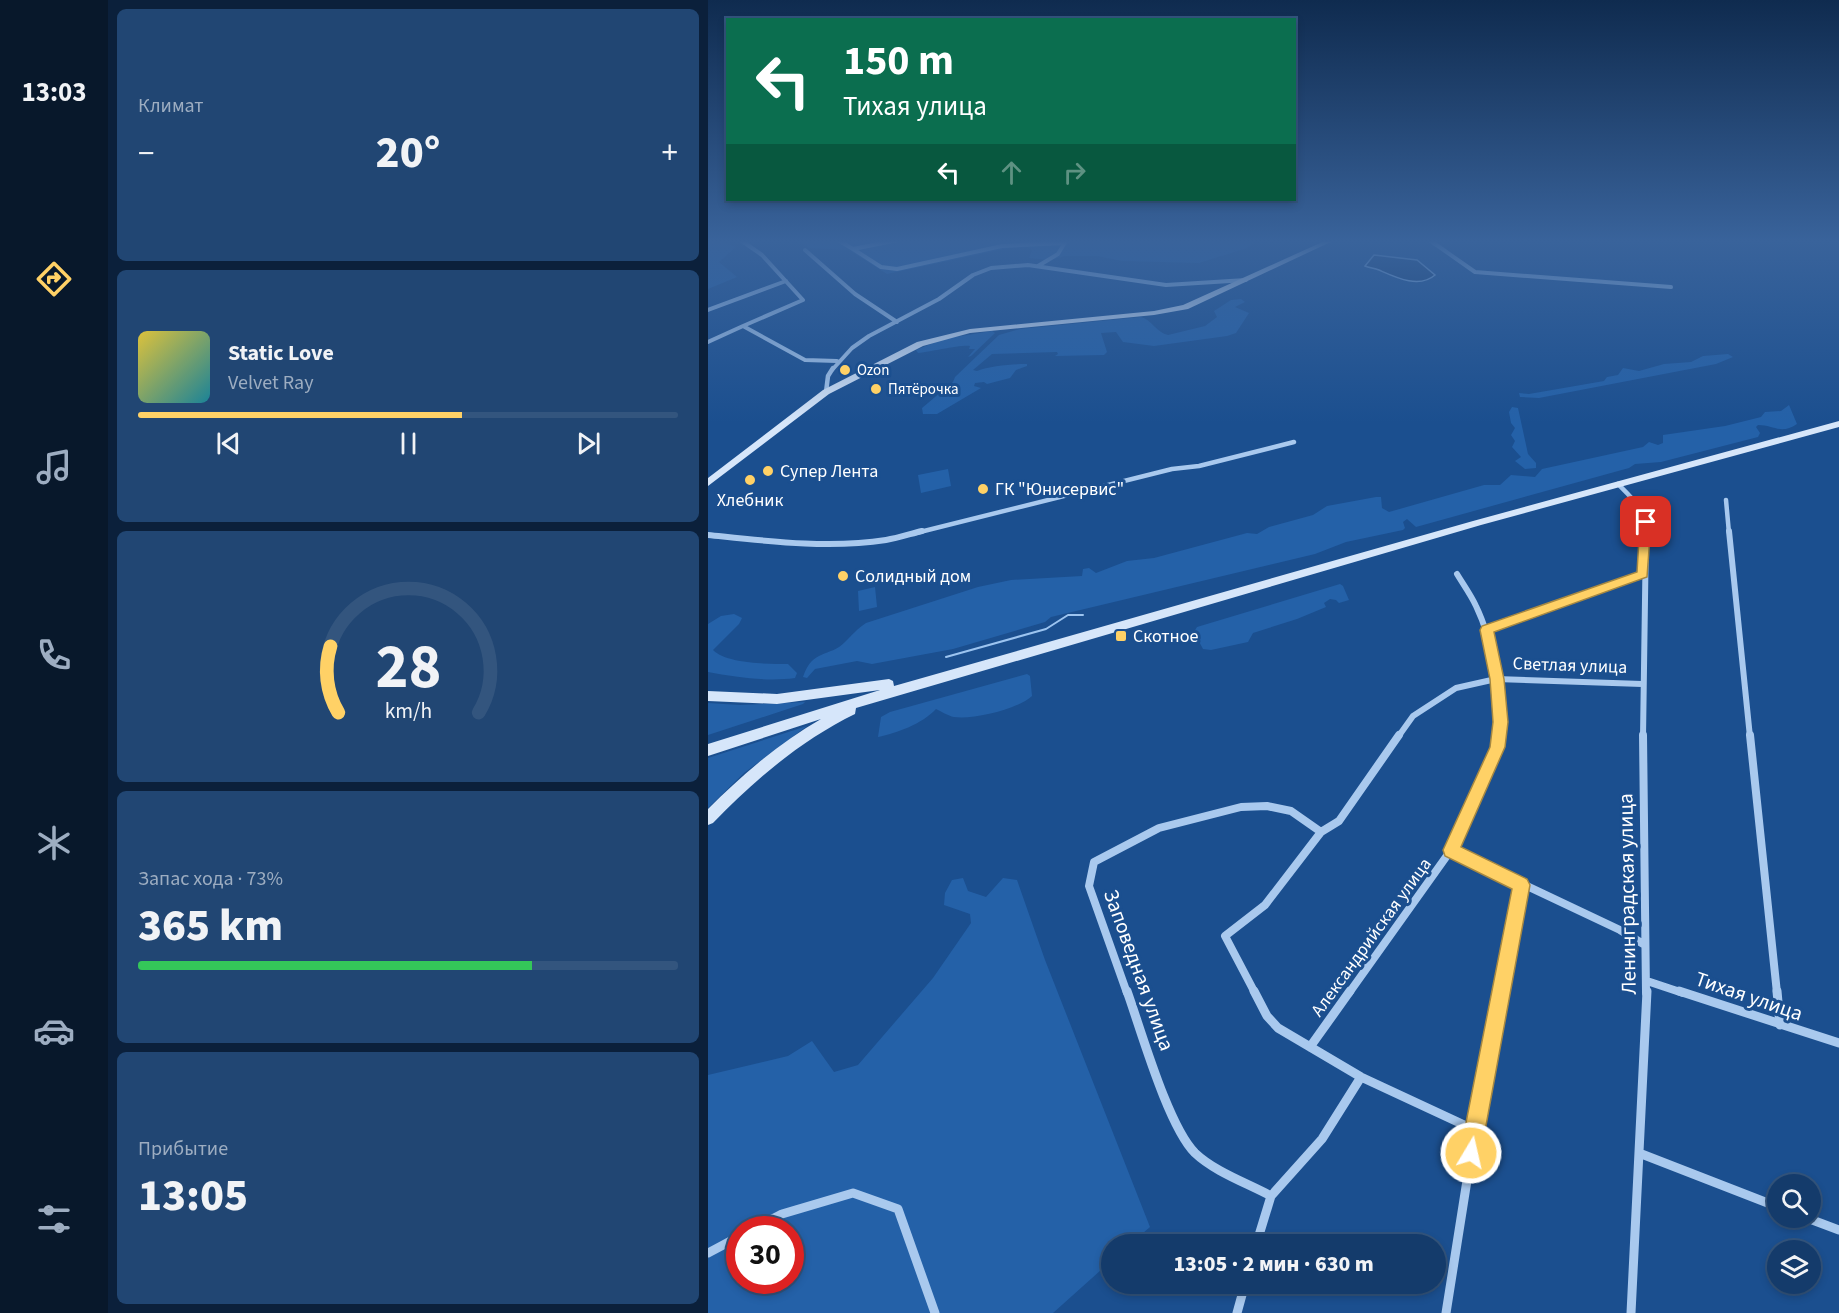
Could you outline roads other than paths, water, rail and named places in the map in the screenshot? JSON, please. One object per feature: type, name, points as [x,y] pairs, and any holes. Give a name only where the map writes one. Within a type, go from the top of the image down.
[{"type":"main road","points":[[708,483],[826,392],[906,350],[935,339],[970,331],[1185,308],[1202,300]]},
{"type":"main road","points":[[708,742],[1232,588],[1455,530],[1839,424]]},
{"type":"main road","points":[[708,696],[777,699],[891,688]]},
{"type":"main road","points":[[708,750],[891,688]]},
{"type":"main road","points":[[708,819],[749,777],[785,748],[891,688]]},
{"type":"street","points":[[708,310],[734,300]]},
{"type":"street","points":[[708,342],[802,300]]},
{"type":"street","points":[[864,300],[897,322]]},
{"type":"street","points":[[826,392],[828,375],[837,361],[869,337],[936,300]]},
{"type":"street","points":[[743,326],[805,360],[837,361]]},
{"type":"street","points":[[708,535],[750,539],[870,541],[910,535],[1172,469],[1199,466],[1294,442]]},
{"type":"street","name":"Ленинградская улица","points":[[1618,484],[1636,501],[1646,519],[1642,684],[1647,981],[1631,1313]]},
{"type":"street","points":[[1726,500],[1780,1025]]},
{"type":"street","name":"Александрийская улица","points":[[1310,1047],[1451,850],[1497,747],[1501,722],[1497,679],[1486,630],[1476,604],[1457,574]]},
{"type":"street","points":[[1486,630],[1643,574]]},
{"type":"street","points":[[1474,1130],[1361,1077],[1278,1028],[1267,1016],[1225,936],[1265,905],[1322,832],[1339,821],[1413,716],[1456,688],[1497,679]]},
{"type":"street","name":"Светлая улица","points":[[1497,679],[1642,684]]},
{"type":"street","name":"Заповедная улица","points":[[1271,1196],[1214,1166],[1194,1152],[1173,1119],[1089,886],[1094,862],[1159,828],[1241,807],[1267,806],[1291,811],[1322,832]]},
{"type":"street","points":[[1451,850],[1620,930],[1645,945]]},
{"type":"street","points":[[1446,1313],[1474,1130],[1521,885]]},
{"type":"street","name":"Тихая улица","points":[[1647,981],[1839,1043]]},
{"type":"street","points":[[1259,1234],[1271,1196],[1322,1139],[1361,1077]]},
{"type":"street","points":[[1640,1153],[1767,1202]]},
{"type":"street","points":[[778,1216],[853,1193],[898,1209],[934,1313]]},
{"type":"street","points":[[1821,1223],[1839,1230]]},
{"type":"street","points":[[708,1253],[726,1243]]},
{"type":"street","points":[[1237,1313],[1242,1294]]},
{"type":"waterway","points":[[946,657],[1046,629],[1068,615],[1083,615]]},
{"type":"place","name":"Ozon","points":[[845,370]]},
{"type":"place","name":"Пятёрочка","points":[[876,389]]},
{"type":"place","name":"Супер Лента","points":[[768,471]]},
{"type":"place","name":"Хлебник","points":[[750,480]]},
{"type":"place","name":"ГК \"Юнисервис\"","points":[[983,489]]},
{"type":"place","name":"Солидный дом","points":[[843,576]]},
{"type":"place","name":"Скотное","points":[[1121,636]]}]
